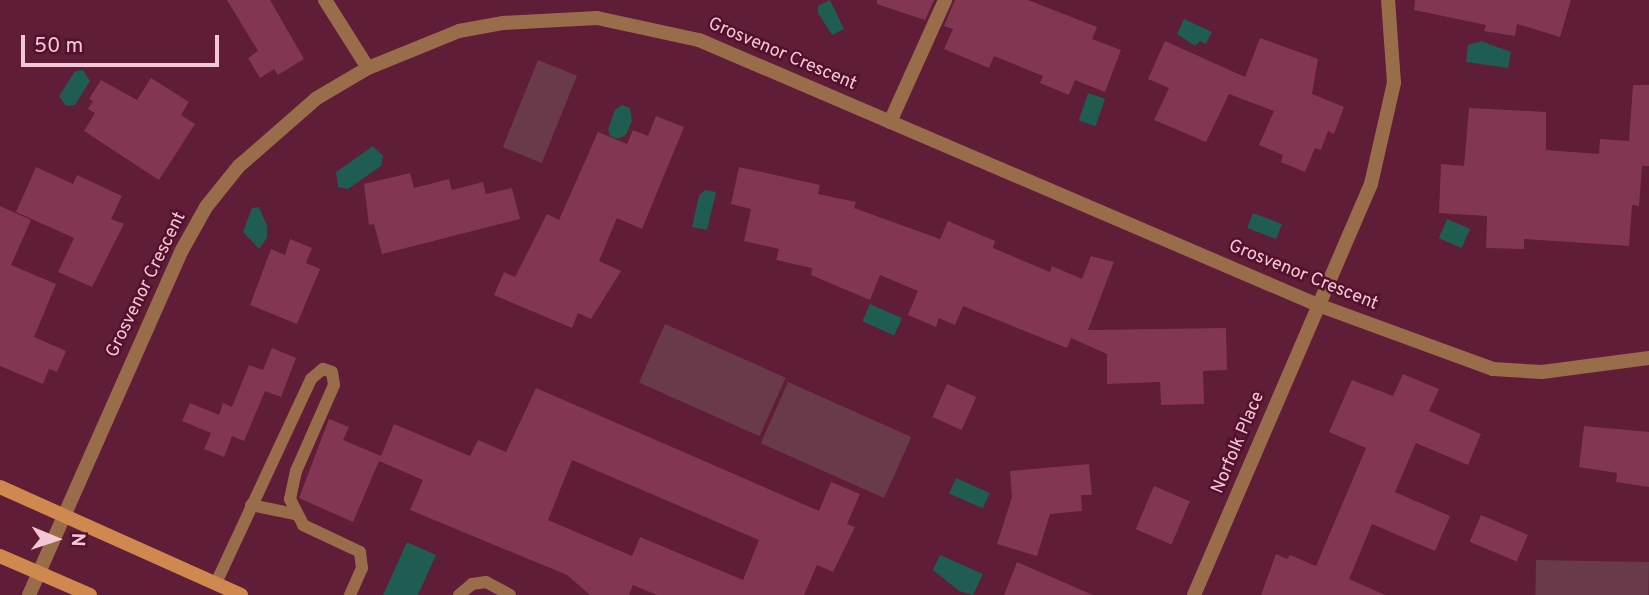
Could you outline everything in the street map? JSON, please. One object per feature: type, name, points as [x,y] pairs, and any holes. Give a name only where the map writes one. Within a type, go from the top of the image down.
[{"type":"main road","points":[[0,487],[64,513],[241,595]]},
{"type":"main road","points":[[0,556],[90,595]]},
{"type":"street","points":[[325,0],[368,68]]},
{"type":"street","points":[[890,122],[945,0]]},
{"type":"street","name":"Norfolk Place","points":[[1194,595],[1371,184],[1394,83],[1388,0]]},
{"type":"street","name":"Grosvenor Crescent","points":[[29,595],[182,250],[206,208],[273,132],[368,68],[459,31],[536,18],[597,18],[699,40],[1318,305],[1493,369],[1542,372],[1649,358]]},
{"type":"lane","points":[[216,583],[250,505],[311,379],[317,372],[328,370],[335,376],[334,385],[296,471],[290,492],[294,514]]},
{"type":"lane","points":[[250,505],[294,514],[311,530],[360,552],[362,568],[351,595]]},
{"type":"lane","points":[[459,595],[472,584],[486,582],[510,595]]},
{"type":"shaded area","points":[[830,0],[844,29],[832,35],[818,13],[818,6]]},
{"type":"shaded area","points":[[1184,19],[1212,32],[1206,44],[1200,41],[1195,46],[1177,34]]},
{"type":"shaded area","points":[[1481,41],[1511,52],[1508,68],[1466,62],[1468,45]]},
{"type":"shaded area","points":[[538,60],[577,76],[542,163],[503,147]]},
{"type":"shaded area","points":[[83,70],[90,81],[75,105],[66,106],[59,96],[75,71]]},
{"type":"shaded area","points":[[1088,93],[1105,99],[1096,126],[1079,120]]},
{"type":"shaded area","points":[[622,105],[630,108],[632,121],[626,135],[618,139],[610,136],[608,129],[615,110]]},
{"type":"shaded area","points":[[373,146],[383,156],[381,166],[348,189],[338,187],[336,172]]},
{"type":"shaded area","points":[[705,190],[716,192],[707,230],[692,227],[699,195]]},
{"type":"shaded area","points":[[259,207],[267,226],[267,238],[259,249],[243,232],[252,208]]},
{"type":"shaded area","points":[[1253,213],[1282,224],[1276,239],[1247,228]]},
{"type":"shaded area","points":[[1447,219],[1470,229],[1462,248],[1439,238]]},
{"type":"shaded area","points":[[870,304],[902,318],[894,336],[862,321]]},
{"type":"shaded area","points":[[665,324],[786,378],[760,436],[639,382]]},
{"type":"shaded area","points":[[788,382],[911,437],[884,498],[761,443]]},
{"type":"shaded area","points":[[956,478],[990,493],[983,509],[949,494]]},
{"type":"shaded area","points":[[407,542],[436,555],[418,595],[383,595]]},
{"type":"shaded area","points":[[940,555],[983,574],[973,595],[959,591],[933,570]]},
{"type":"shaded area","points":[[1536,560],[1649,562],[1648,595],[1535,595]]},
{"type":"building","points":[[227,0],[270,0],[304,59],[278,75],[274,69],[260,78],[248,58],[258,51]]},
{"type":"building","points":[[877,0],[934,0],[925,20],[877,4]]},
{"type":"building","points":[[955,0],[1028,0],[1097,27],[1092,39],[1121,50],[1105,92],[1075,80],[1069,95],[1040,83],[1043,76],[994,56],[989,68],[944,49],[953,29],[944,26]]},
{"type":"building","points":[[1415,0],[1571,0],[1560,37],[1517,24],[1515,36],[1484,31],[1486,25],[1414,10]]},
{"type":"building","points":[[1260,38],[1318,59],[1312,94],[1344,107],[1334,134],[1328,131],[1321,150],[1315,148],[1305,172],[1281,162],[1283,155],[1259,145],[1274,111],[1229,94],[1206,142],[1154,120],[1169,88],[1148,79],[1165,41],[1245,77]]},
{"type":"building","points":[[151,78],[189,102],[181,115],[195,124],[159,180],[84,131],[95,113],[88,109],[93,101],[89,99],[101,80],[137,100]]},
{"type":"building","points":[[1633,85],[1649,85],[1649,166],[1642,166],[1639,206],[1632,205],[1629,246],[1524,239],[1524,249],[1486,248],[1487,216],[1439,213],[1441,164],[1464,166],[1469,108],[1546,112],[1546,150],[1599,154],[1600,139],[1629,141]]},
{"type":"building","points":[[656,116],[684,127],[642,229],[617,218],[599,261],[621,271],[591,319],[578,313],[572,328],[494,295],[504,272],[515,277],[547,214],[559,220],[598,132],[627,144],[633,130],[648,136]]},
{"type":"building","points":[[36,167],[73,184],[77,175],[122,196],[111,219],[124,224],[92,287],[58,272],[74,238],[16,212]]},
{"type":"building","points":[[739,167],[820,185],[818,194],[856,202],[854,208],[940,239],[948,221],[995,241],[993,248],[1050,272],[1052,266],[1082,279],[1091,256],[1114,262],[1088,330],[1226,328],[1227,370],[1203,371],[1204,404],[1161,405],[1160,382],[1107,384],[1107,354],[1071,338],[1067,348],[963,306],[955,325],[939,318],[936,327],[908,315],[918,291],[880,275],[870,300],[811,275],[812,268],[776,260],[779,249],[744,241],[751,209],[731,204]]},
{"type":"building","points":[[410,173],[414,188],[449,179],[452,190],[483,182],[486,194],[512,188],[520,219],[382,254],[374,224],[369,225],[364,184]]},
{"type":"building","points":[[0,206],[31,220],[11,265],[56,284],[34,337],[66,351],[57,372],[49,369],[43,384],[0,366]]},
{"type":"building","points":[[290,239],[312,248],[306,263],[320,269],[297,324],[250,305],[271,249],[285,255]]},
{"type":"building","points":[[272,348],[296,358],[281,397],[265,391],[244,441],[232,436],[224,457],[204,449],[211,433],[182,421],[190,403],[219,415],[223,403],[232,407],[249,365],[263,370]]},
{"type":"building","points":[[1403,374],[1439,389],[1429,411],[1481,434],[1468,465],[1416,443],[1395,492],[1450,516],[1435,551],[1372,524],[1349,579],[1385,595],[1261,595],[1276,554],[1287,559],[1290,555],[1316,566],[1366,448],[1329,432],[1352,380],[1393,396]]},
{"type":"building","points":[[947,384],[976,397],[962,430],[932,417]]},
{"type":"building","points":[[536,388],[819,511],[831,482],[860,494],[847,524],[855,527],[833,572],[817,565],[804,595],[657,595],[633,585],[629,595],[590,595],[567,575],[410,510],[423,480],[379,461],[353,522],[299,498],[329,419],[349,427],[343,440],[381,456],[394,424],[470,456],[478,440],[506,452]],"holes":[[[572,460],[759,540],[743,580],[640,537],[632,556],[548,520]]]},
{"type":"building","points":[[1584,426],[1649,432],[1649,487],[1616,482],[1617,473],[1579,467]]},
{"type":"building","points":[[1089,464],[1092,495],[1081,495],[1082,511],[1050,514],[1037,556],[997,544],[1012,497],[1010,471]]},
{"type":"building","points":[[1154,486],[1190,501],[1172,545],[1136,529]]},
{"type":"building","points":[[1481,515],[1528,535],[1517,562],[1470,542]]},
{"type":"building","points":[[1017,562],[1093,595],[1004,595]]}]
